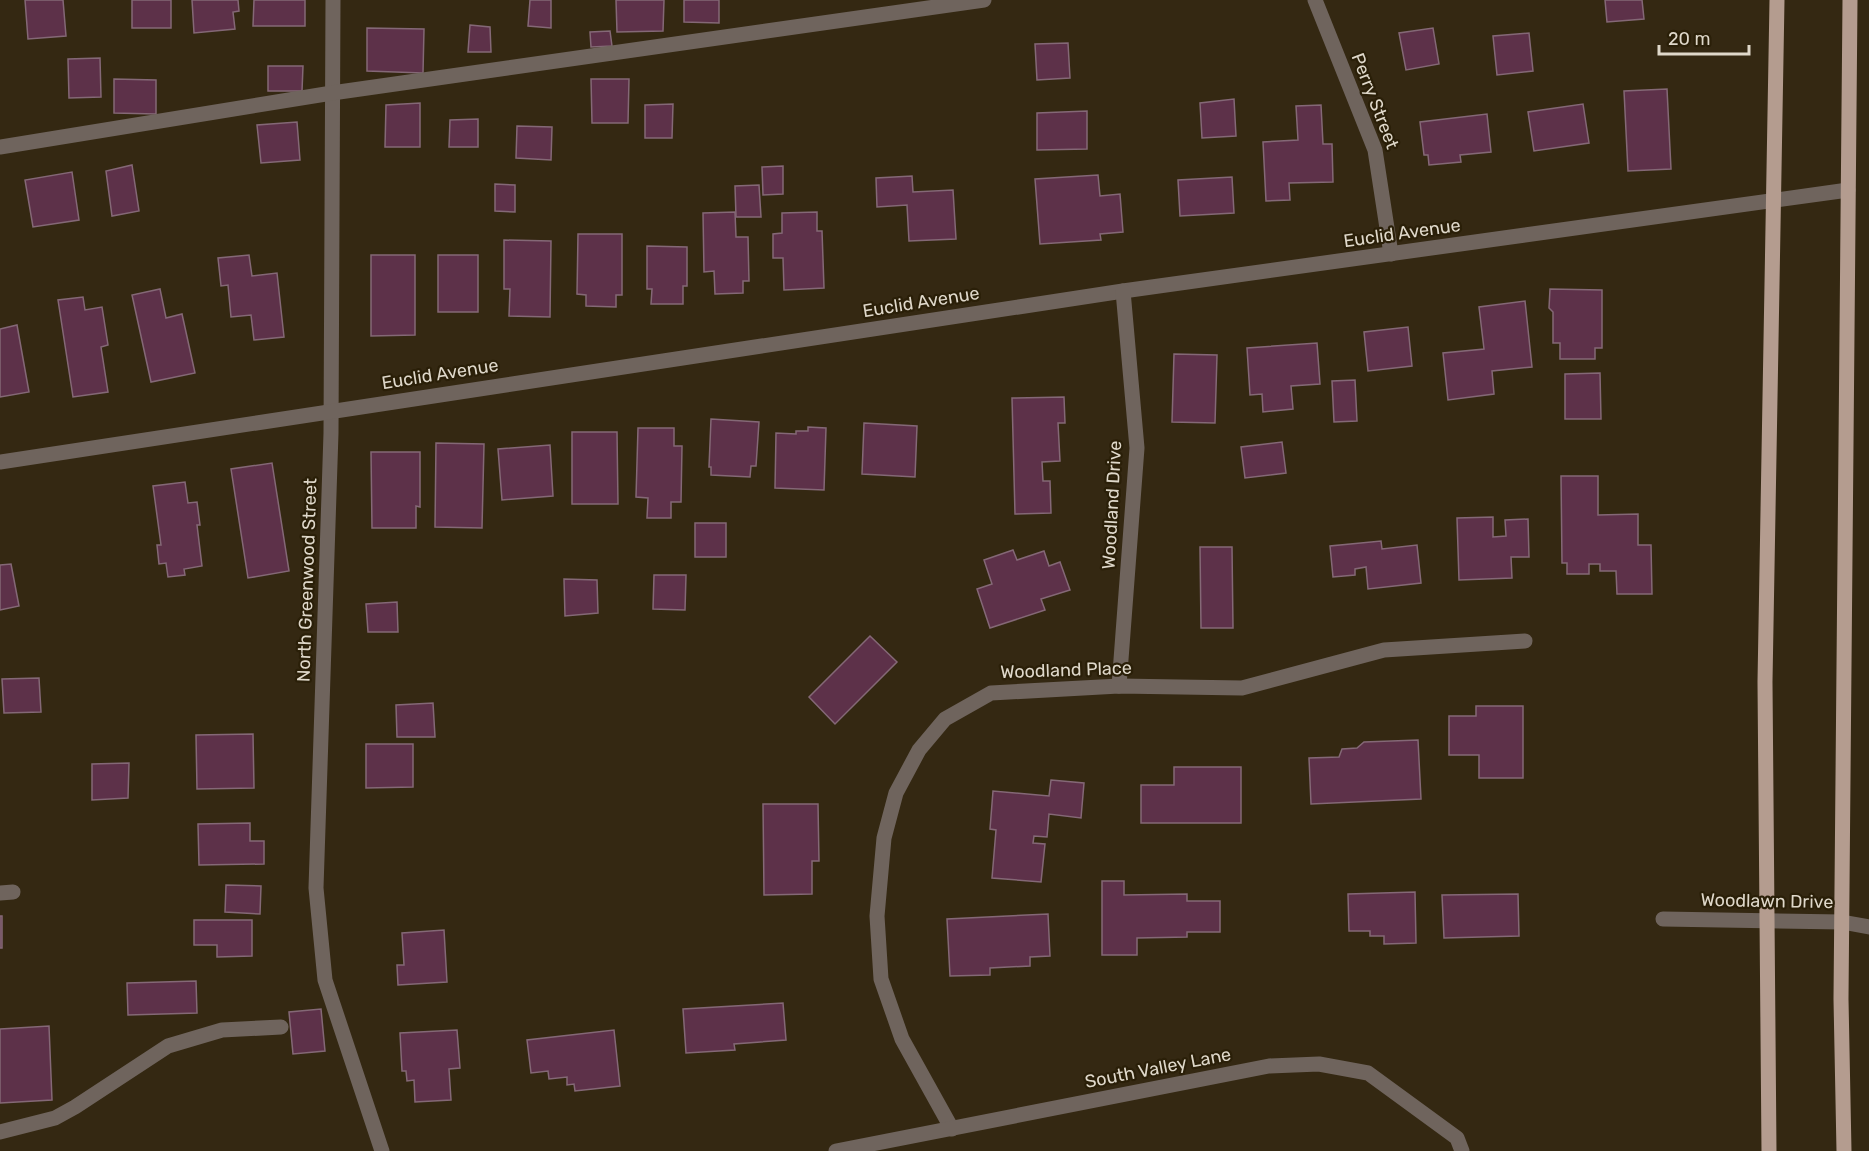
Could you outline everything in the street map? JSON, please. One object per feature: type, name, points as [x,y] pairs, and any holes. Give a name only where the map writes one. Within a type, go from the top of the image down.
[{"type":"main road","points":[[1769,1151],[1766,682],[1777,0]]},
{"type":"main road","points":[[1844,1151],[1842,922],[1850,0]]},
{"type":"street","name":"North Greenwood Street","points":[[333,0],[331,410],[316,888],[325,980],[382,1151]]},
{"type":"street","points":[[0,147],[332,93],[984,0]]},
{"type":"street","name":"Perry Street","points":[[1314,0],[1375,150],[1391,254]]},
{"type":"street","name":"Euclid Avenue","points":[[0,462],[1123,291],[1848,190]]},
{"type":"street","name":"Woodland Drive","points":[[1119,686],[1137,448],[1123,291]]},
{"type":"street","name":"Woodland Place","points":[[952,1129],[902,1039],[881,979],[877,916],[884,838],[896,793],[919,750],[945,719],[991,693],[1119,686],[1242,687],[1384,650],[1525,641]]},
{"type":"street","name":"Woodlawn Drive","points":[[1663,919],[1842,922],[1869,927]]},
{"type":"street","points":[[0,1132],[55,1118],[65,1113],[168,1046],[222,1030],[281,1027]]},
{"type":"street","name":"South Valley Lane","points":[[836,1151],[1269,1066],[1319,1064],[1368,1073],[1457,1138],[1462,1151]]},
{"type":"building","points":[[25,0],[63,0],[66,36],[28,39]]},
{"type":"building","points":[[132,0],[171,0],[171,28],[132,28]]},
{"type":"building","points":[[192,0],[238,0],[239,11],[233,12],[235,29],[194,33]]},
{"type":"building","points":[[254,0],[305,0],[305,26],[253,26]]},
{"type":"building","points":[[530,0],[551,0],[551,28],[528,26]]},
{"type":"building","points":[[616,0],[664,0],[663,31],[617,32]]},
{"type":"building","points":[[684,0],[719,0],[719,23],[684,22]]},
{"type":"building","points":[[1605,0],[1642,0],[1644,19],[1607,22]]},
{"type":"building","points":[[470,25],[490,27],[491,52],[468,52]]},
{"type":"building","points":[[367,28],[424,29],[423,73],[367,71]]},
{"type":"building","points":[[1433,28],[1439,64],[1406,70],[1399,33]]},
{"type":"building","points":[[610,31],[612,46],[591,47],[590,32]]},
{"type":"building","points":[[1529,33],[1533,71],[1497,75],[1493,36]]},
{"type":"building","points":[[1068,43],[1070,78],[1037,80],[1035,44]]},
{"type":"building","points":[[100,58],[101,97],[69,98],[68,59]]},
{"type":"building","points":[[268,66],[303,66],[302,91],[268,91]]},
{"type":"building","points":[[114,79],[156,80],[156,114],[114,113]]},
{"type":"building","points":[[591,79],[629,79],[628,123],[592,123]]},
{"type":"building","points":[[1667,89],[1671,169],[1628,171],[1624,91]]},
{"type":"building","points":[[1234,99],[1236,136],[1202,138],[1200,103]]},
{"type":"building","points":[[420,103],[420,147],[385,147],[386,105]]},
{"type":"building","points":[[673,104],[672,138],[645,138],[645,105]]},
{"type":"building","points":[[1583,104],[1589,143],[1534,151],[1528,112]]},
{"type":"building","points":[[1321,105],[1323,144],[1332,144],[1333,182],[1289,183],[1290,200],[1266,201],[1263,142],[1298,140],[1296,106]]},
{"type":"building","points":[[1087,111],[1087,149],[1037,150],[1037,113]]},
{"type":"building","points":[[1487,114],[1491,152],[1460,155],[1461,162],[1429,165],[1428,155],[1424,155],[1420,122]]},
{"type":"building","points":[[478,119],[478,147],[449,147],[450,120]]},
{"type":"building","points":[[297,122],[300,160],[261,163],[257,125]]},
{"type":"building","points":[[517,126],[552,127],[551,160],[516,158]]},
{"type":"building","points":[[132,165],[139,211],[112,216],[106,171]]},
{"type":"building","points":[[783,166],[783,194],[763,195],[762,167]]},
{"type":"building","points":[[72,172],[79,220],[33,227],[25,180]]},
{"type":"building","points":[[1098,175],[1100,196],[1120,194],[1123,232],[1100,234],[1101,240],[1040,244],[1035,179]]},
{"type":"building","points":[[912,176],[913,192],[953,190],[956,239],[909,241],[907,205],[877,207],[876,178]]},
{"type":"building","points":[[1232,177],[1234,213],[1180,216],[1178,180]]},
{"type":"building","points":[[495,184],[515,185],[515,212],[495,211]]},
{"type":"building","points":[[759,185],[761,217],[736,217],[735,186]]},
{"type":"building","points":[[735,212],[736,237],[748,237],[749,281],[743,281],[743,293],[715,294],[714,271],[704,272],[703,213]]},
{"type":"building","points":[[817,212],[817,231],[822,231],[824,288],[784,290],[783,258],[773,258],[773,234],[782,233],[782,213]]},
{"type":"building","points":[[578,234],[622,234],[622,295],[616,295],[616,307],[586,306],[586,295],[577,294]]},
{"type":"building","points":[[504,240],[551,241],[550,317],[509,316],[510,289],[504,289]]},
{"type":"building","points":[[647,246],[687,247],[687,286],[683,286],[683,304],[651,304],[652,289],[647,289]]},
{"type":"building","points":[[249,255],[252,276],[277,273],[284,337],[254,340],[251,315],[231,317],[228,285],[221,286],[218,258]]},
{"type":"building","points":[[371,255],[415,255],[415,335],[371,336]]},
{"type":"building","points":[[438,255],[478,255],[478,312],[438,312]]},
{"type":"building","points":[[160,289],[166,318],[182,314],[195,373],[151,382],[132,295]]},
{"type":"building","points":[[1550,289],[1602,290],[1602,348],[1595,348],[1595,359],[1560,359],[1560,343],[1553,343],[1553,312],[1549,308]]},
{"type":"building","points":[[83,297],[85,310],[102,307],[108,345],[101,347],[108,392],[73,397],[58,300]]},
{"type":"building","points":[[1525,301],[1532,367],[1492,371],[1494,394],[1448,400],[1443,353],[1484,349],[1479,307]]},
{"type":"building","points":[[17,325],[29,392],[0,397],[0,329]]},
{"type":"building","points":[[1408,327],[1412,366],[1368,371],[1364,332]]},
{"type":"building","points":[[1317,343],[1320,384],[1291,386],[1293,409],[1263,412],[1262,394],[1250,395],[1247,348]]},
{"type":"building","points":[[1174,354],[1217,355],[1215,423],[1172,422]]},
{"type":"building","points":[[1600,373],[1601,419],[1565,419],[1565,374]]},
{"type":"building","points":[[1355,380],[1357,421],[1334,422],[1332,381]]},
{"type":"building","points":[[1064,397],[1065,423],[1058,423],[1060,461],[1042,462],[1043,481],[1050,481],[1051,513],[1015,514],[1012,398]]},
{"type":"building","points":[[711,419],[759,422],[756,466],[751,466],[750,477],[711,475],[711,467],[709,467]]},
{"type":"building","points":[[864,423],[917,426],[915,477],[862,474]]},
{"type":"building","points":[[808,427],[826,428],[824,490],[775,488],[776,433],[796,434],[796,431],[808,431]]},
{"type":"building","points":[[638,428],[674,428],[674,446],[682,446],[681,502],[671,502],[671,518],[647,518],[648,498],[636,497]]},
{"type":"building","points":[[572,432],[617,432],[618,504],[572,504]]},
{"type":"building","points":[[1282,442],[1286,473],[1245,478],[1241,447]]},
{"type":"building","points":[[436,443],[484,444],[482,528],[435,527]]},
{"type":"building","points":[[550,445],[553,496],[502,500],[498,449]]},
{"type":"building","points":[[371,452],[420,452],[420,507],[416,506],[416,528],[372,528]]},
{"type":"building","points":[[272,463],[289,571],[248,578],[231,469]]},
{"type":"building","points":[[1561,476],[1598,476],[1598,515],[1638,514],[1638,545],[1651,545],[1652,594],[1617,594],[1616,571],[1600,571],[1600,564],[1589,564],[1589,574],[1567,574],[1567,563],[1562,563]]},
{"type":"building","points":[[185,482],[188,503],[197,502],[202,566],[184,569],[185,575],[168,577],[166,563],[159,564],[157,545],[161,545],[153,486]]},
{"type":"building","points":[[1493,517],[1493,537],[1506,536],[1505,520],[1528,519],[1529,557],[1511,557],[1512,578],[1459,580],[1457,518]]},
{"type":"building","points":[[695,523],[726,523],[726,557],[695,557]]},
{"type":"building","points":[[1381,541],[1382,549],[1417,545],[1421,583],[1368,589],[1366,567],[1355,569],[1355,575],[1333,577],[1330,546]]},
{"type":"building","points":[[1200,547],[1232,547],[1233,628],[1201,628]]},
{"type":"building","points":[[1013,550],[1017,560],[1044,551],[1049,566],[1060,562],[1070,590],[1041,599],[1045,610],[990,628],[977,589],[992,584],[984,560]]},
{"type":"building","points":[[11,564],[19,606],[0,610],[0,565]]},
{"type":"building","points":[[654,575],[686,575],[685,610],[653,609]]},
{"type":"building","points":[[564,579],[597,580],[598,613],[565,616]]},
{"type":"building","points":[[397,602],[398,632],[368,632],[366,604]]},
{"type":"building","points":[[870,636],[897,662],[835,724],[809,697]]},
{"type":"building","points":[[39,678],[41,712],[4,713],[2,679]]},
{"type":"building","points":[[433,703],[435,737],[397,737],[396,705]]},
{"type":"building","points":[[1476,706],[1523,706],[1523,778],[1479,778],[1479,755],[1449,755],[1449,716],[1476,716]]},
{"type":"building","points":[[253,734],[254,788],[197,789],[196,735]]},
{"type":"building","points":[[1418,740],[1421,799],[1311,804],[1309,758],[1339,757],[1342,749],[1357,748],[1364,742]]},
{"type":"building","points":[[366,744],[413,744],[413,787],[366,788]]},
{"type":"building","points":[[129,763],[128,798],[92,800],[92,764]]},
{"type":"building","points":[[1174,767],[1241,767],[1241,823],[1141,823],[1141,785],[1174,785]]},
{"type":"building","points":[[1051,780],[1084,783],[1081,818],[1049,814],[1047,837],[1034,836],[1033,843],[1045,844],[1041,882],[992,878],[996,830],[990,829],[993,791],[1049,796]]},
{"type":"building","points":[[763,804],[818,804],[819,861],[812,861],[812,894],[764,895]]},
{"type":"building","points":[[250,823],[250,841],[264,841],[264,864],[199,865],[198,824]]},
{"type":"building","points":[[1102,881],[1124,881],[1124,895],[1187,894],[1187,901],[1220,901],[1220,932],[1187,932],[1187,937],[1137,938],[1137,955],[1102,955]]},
{"type":"building","points":[[226,885],[261,886],[260,914],[225,912]]},
{"type":"building","points":[[1415,892],[1416,943],[1384,944],[1384,936],[1370,936],[1370,931],[1349,931],[1348,894]]},
{"type":"building","points":[[1518,894],[1519,936],[1444,938],[1442,895]]},
{"type":"building","points":[[1048,914],[1050,956],[1030,957],[1030,966],[990,968],[990,975],[950,976],[947,919]]},
{"type":"building","points":[[0,916],[2,916],[2,948],[0,948]]},
{"type":"building","points":[[194,920],[252,920],[252,956],[217,957],[217,945],[194,945]]},
{"type":"building","points":[[444,930],[447,982],[398,985],[397,965],[404,965],[402,933]]},
{"type":"building","points":[[196,981],[197,1013],[128,1015],[127,983]]},
{"type":"building","points":[[783,1003],[786,1040],[734,1044],[735,1050],[686,1053],[683,1009]]},
{"type":"building","points":[[321,1009],[325,1051],[293,1054],[289,1012]]},
{"type":"building","points":[[49,1026],[52,1100],[0,1103],[0,1029]]},
{"type":"building","points":[[457,1030],[460,1068],[449,1069],[451,1100],[415,1102],[414,1080],[407,1081],[406,1071],[402,1071],[400,1033]]},
{"type":"building","points":[[614,1030],[620,1086],[575,1091],[574,1084],[567,1085],[567,1077],[549,1079],[548,1071],[531,1073],[527,1040]]}]
